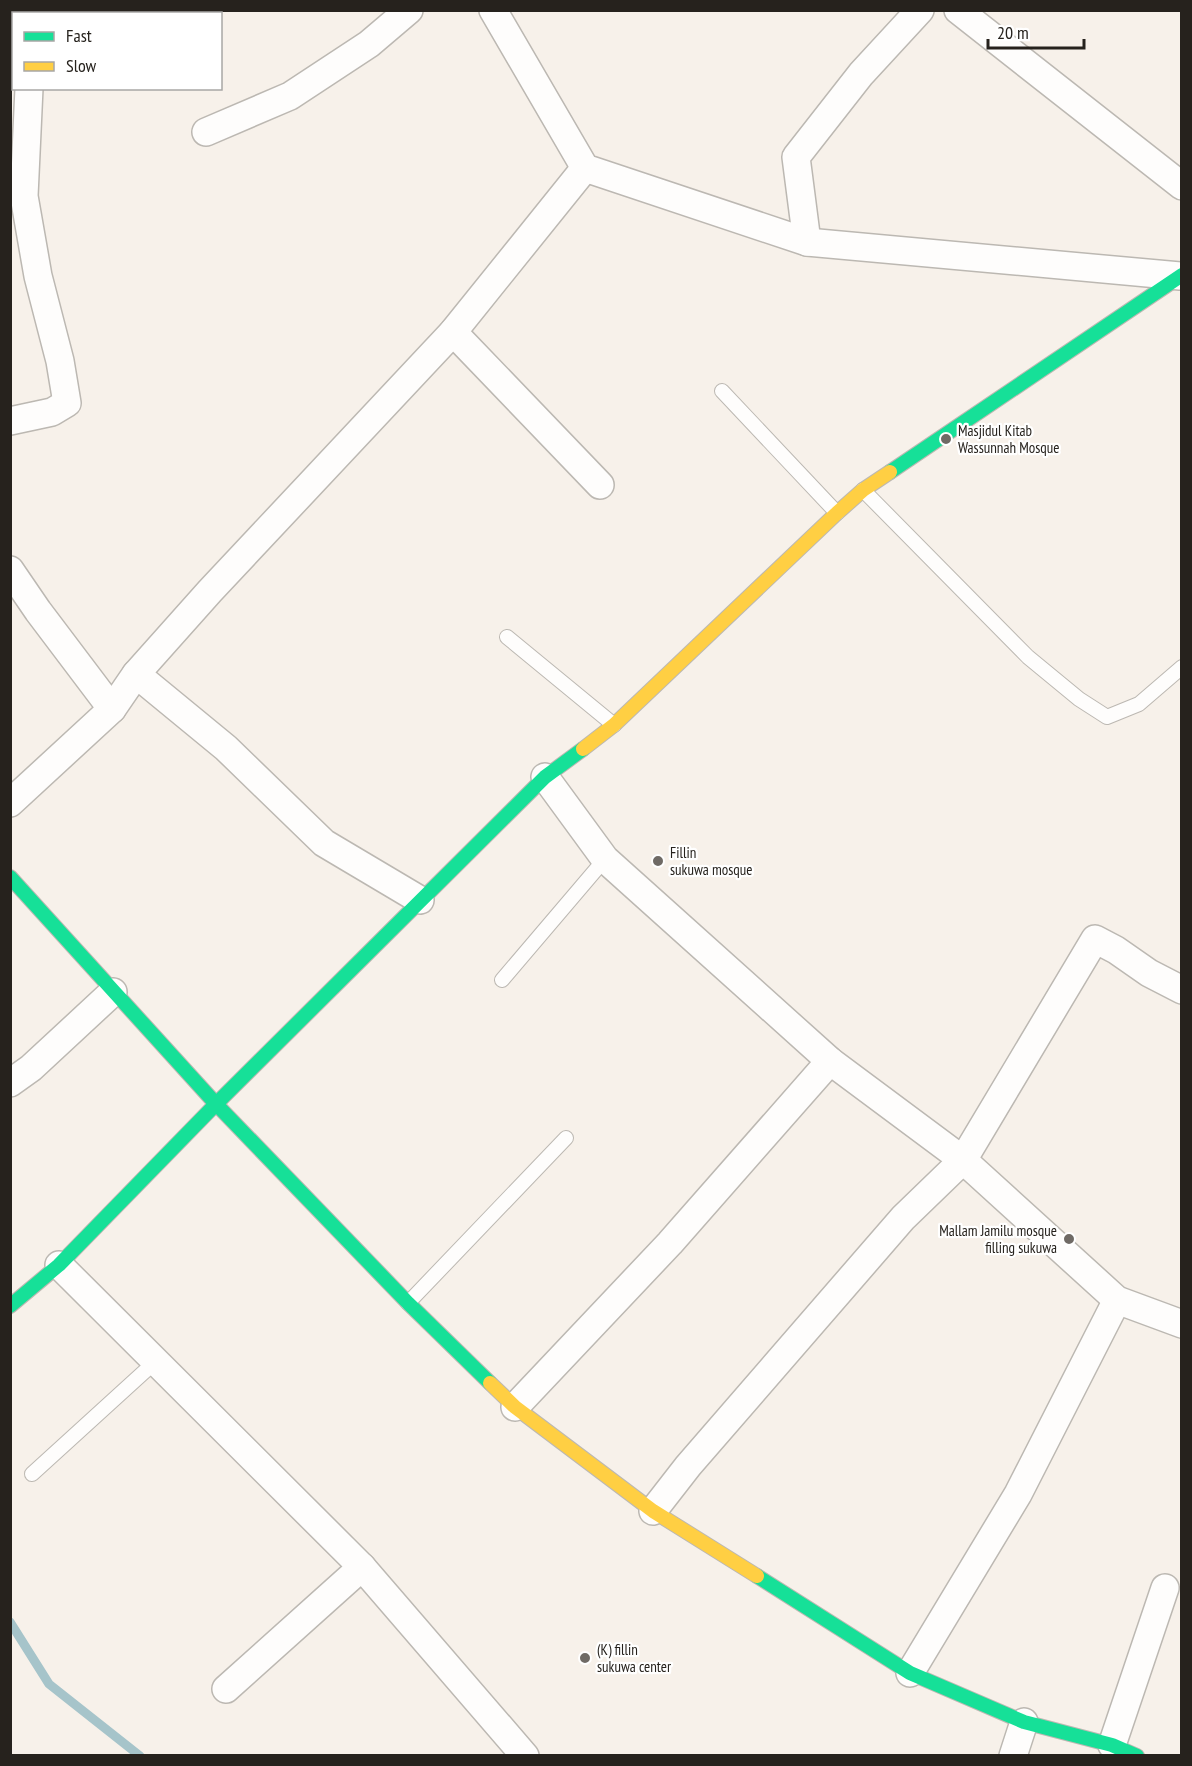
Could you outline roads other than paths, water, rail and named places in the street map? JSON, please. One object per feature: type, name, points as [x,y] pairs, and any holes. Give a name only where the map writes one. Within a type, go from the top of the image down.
[{"type":"street","points":[[206,132],[290,96],[369,44],[409,10]]},
{"type":"street","points":[[493,10],[585,168],[807,242],[1181,275]]},
{"type":"street","points":[[807,242],[796,157],[861,74],[920,10]]},
{"type":"street","points":[[958,10],[1182,186]]},
{"type":"street","points":[[10,421],[52,411],[67,403],[60,361],[17,201],[29,90]]},
{"type":"street","points":[[10,803],[112,709],[136,674],[210,591],[453,332],[585,168]]},
{"type":"street","points":[[10,1306],[59,1265],[216,1104],[545,777],[614,725],[863,490],[1181,275]]},
{"type":"street","points":[[453,332],[600,485]]},
{"type":"street","points":[[10,570],[112,709]]},
{"type":"street","points":[[136,674],[226,748],[324,843],[420,900]]},
{"type":"street","points":[[545,777],[605,858],[830,1061],[963,1160],[1117,1300],[1182,1323]]},
{"type":"street","points":[[10,877],[216,1104],[408,1303],[515,1407],[653,1511],[910,1673],[1024,1722],[1112,1745],[1137,1755]]},
{"type":"street","points":[[653,1511],[688,1466],[903,1218],[963,1160],[1095,939],[1116,950],[1149,973],[1182,990]]},
{"type":"street","points":[[10,1083],[31,1068],[113,992]]},
{"type":"street","points":[[515,1407],[670,1243],[830,1061]]},
{"type":"street","points":[[59,1265],[362,1568],[525,1755]]},
{"type":"street","points":[[910,1673],[1018,1494],[1117,1300]]},
{"type":"street","points":[[226,1689],[362,1568]]},
{"type":"street","points":[[1112,1745],[1165,1588]]},
{"type":"street","points":[[1013,1755],[1024,1722]]},
{"type":"lane","points":[[722,391],[837,513]]},
{"type":"lane","points":[[863,490],[1028,657],[1079,699],[1107,717],[1139,704],[1182,667]]},
{"type":"lane","points":[[507,637],[614,725]]},
{"type":"lane","points":[[502,980],[605,858]]},
{"type":"lane","points":[[408,1303],[566,1138]]},
{"type":"lane","points":[[32,1474],[155,1362]]},
{"type":"waterway","points":[[10,1622],[49,1684],[140,1756]]},
{"type":"place","name":"Masjidul Kitab Wassunnah Mosque","points":[[946,439]]},
{"type":"place","name":"Fillin sukuwa mosque","points":[[658,861]]},
{"type":"place","name":"Mallam Jamilu mosque filling sukuwa","points":[[1069,1239]]},
{"type":"place","name":"(K) fillin sukuwa center","points":[[585,1658]]}]
